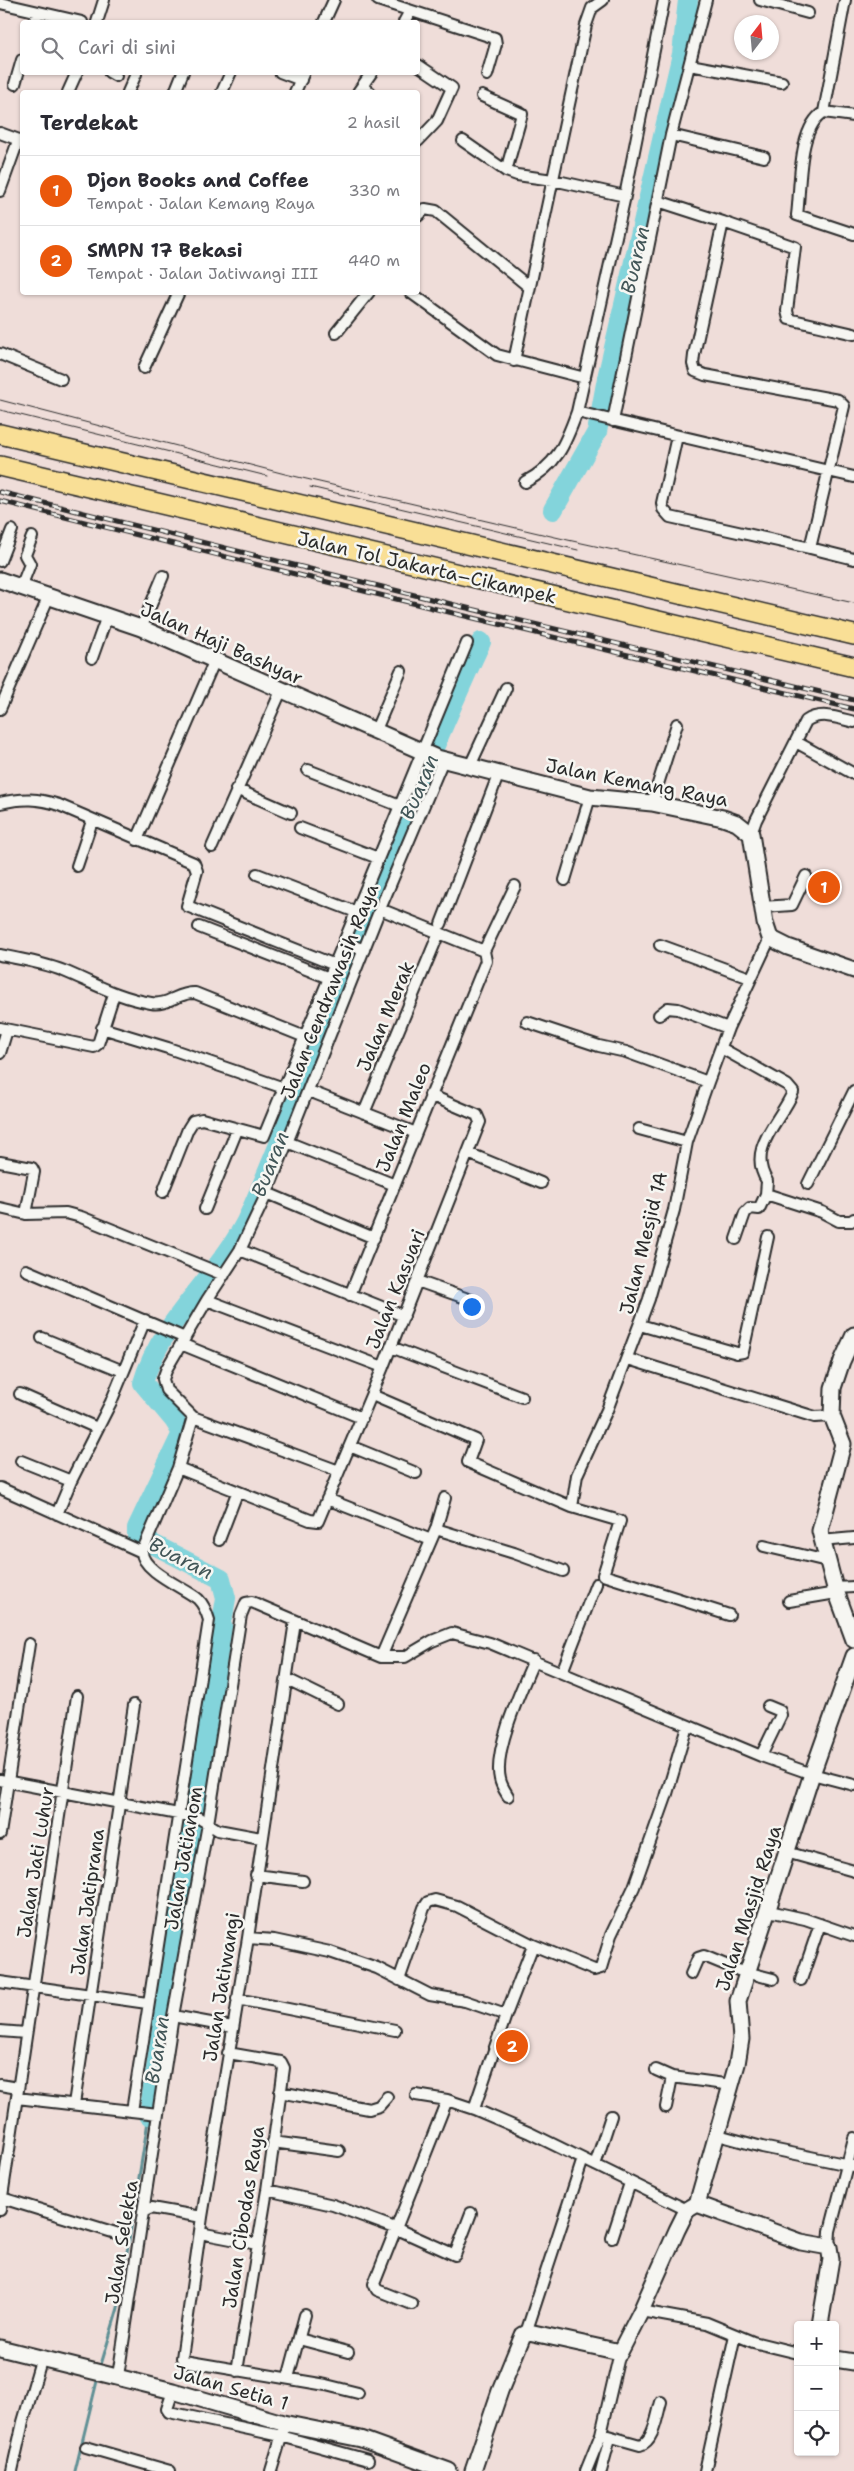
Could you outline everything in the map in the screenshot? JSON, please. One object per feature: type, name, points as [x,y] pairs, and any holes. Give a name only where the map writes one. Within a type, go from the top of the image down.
[{"type":"highway","name":"Jalan Tol Jakarta–Cikampek","points":[[0,434],[560,564],[854,635]]},
{"type":"highway","name":"Jalan Tol Jakarta–Cikampek","points":[[0,466],[854,667]]},
{"type":"street","points":[[98,20],[104,0]]},
{"type":"street","points":[[325,20],[334,0]]},
{"type":"street","points":[[378,0],[495,38],[496,44],[486,75]]},
{"type":"street","points":[[514,361],[528,286],[586,25],[592,8],[603,0]]},
{"type":"street","points":[[525,482],[543,472],[559,453],[580,413],[585,378],[625,196],[664,0]]},
{"type":"street","points":[[610,420],[671,135],[706,0]]},
{"type":"street","points":[[760,0],[808,13]]},
{"type":"street","points":[[845,0],[824,112],[814,120],[808,132],[802,165],[797,215],[854,234]]},
{"type":"street","points":[[0,3],[36,18],[59,20]]},
{"type":"street","points":[[405,20],[410,11]]},
{"type":"street","points":[[690,65],[782,82]]},
{"type":"street","points":[[15,84],[20,67]]},
{"type":"street","points":[[420,67],[452,88],[437,121],[420,135]]},
{"type":"street","points":[[72,90],[76,75]]},
{"type":"street","points":[[129,90],[136,75]]},
{"type":"street","points":[[176,90],[182,75]]},
{"type":"street","points":[[223,90],[230,75]]},
{"type":"street","points":[[364,90],[371,75]]},
{"type":"street","points":[[296,90],[303,76]]},
{"type":"street","points":[[482,96],[522,114],[506,171]]},
{"type":"street","points":[[824,112],[854,116]]},
{"type":"street","points":[[0,133],[20,141],[0,191]]},
{"type":"street","points":[[671,135],[764,157]]},
{"type":"street","points":[[463,141],[506,171],[517,175],[553,180],[625,196]]},
{"type":"street","points":[[658,201],[795,246],[787,311],[789,319],[854,334]]},
{"type":"street","points":[[420,214],[424,209],[436,211],[528,286]]},
{"type":"street","points":[[723,222],[694,355],[693,364],[696,371],[705,375],[838,400],[849,410],[829,472],[810,548]]},
{"type":"street","points":[[144,368],[178,295]]},
{"type":"street","points":[[336,333],[367,295]]},
{"type":"street","points":[[414,295],[484,347],[514,361],[585,378]]},
{"type":"street","points":[[0,354],[61,379]]},
{"type":"street","points":[[580,413],[854,477]]},
{"type":"street","points":[[677,436],[662,503],[663,510],[670,517],[854,559]]},
{"type":"street","points":[[0,561],[12,530]]},
{"type":"street","points":[[21,587],[30,564],[25,555],[32,537]]},
{"type":"street","points":[[141,628],[163,576]]},
{"type":"street","name":"Jalan Haji Bashyar","points":[[0,580],[141,628],[214,662],[432,756]]},
{"type":"street","points":[[0,709],[49,596]]},
{"type":"street","points":[[92,658],[107,616]]},
{"type":"street","points":[[163,1192],[193,1121],[202,1119],[264,1136],[335,964],[355,947],[356,912],[400,806],[432,756],[467,643]]},
{"type":"street","points":[[137,840],[214,662]]},
{"type":"street","points":[[376,732],[401,671]]},
{"type":"street","points":[[470,766],[506,688]]},
{"type":"street","points":[[212,847],[281,691]]},
{"type":"street","points":[[854,722],[832,716],[811,718],[806,721],[756,820],[752,834],[763,907],[770,938],[788,947],[854,970]]},
{"type":"street","points":[[652,803],[677,724]]},
{"type":"street","points":[[796,742],[854,774]]},
{"type":"street","name":"Jalan Kemang Raya","points":[[432,756],[590,797],[652,803],[723,818],[737,823],[752,834]]},
{"type":"street","name":"Jalan Cendrawasih Raya","points":[[192,1417],[166,1390],[164,1379],[183,1341],[222,1274],[240,1250],[267,1193],[309,1091],[355,947],[380,909],[432,756]]},
{"type":"street","points":[[308,770],[400,806]]},
{"type":"street","name":"Jalan Merak","points":[[364,1113],[440,929],[500,773]]},
{"type":"street","points":[[236,790],[291,813]]},
{"type":"street","points":[[565,880],[590,797]]},
{"type":"street","points":[[0,803],[23,798],[41,799],[194,863],[197,871],[187,906],[335,964]]},
{"type":"street","points":[[77,866],[92,821]]},
{"type":"street","points":[[300,828],[378,858]]},
{"type":"street","points":[[257,874],[356,912]]},
{"type":"street","points":[[763,907],[792,904],[806,876]]},
{"type":"street","name":"Jalan Maleo","points":[[350,1296],[486,960],[484,952],[514,886]]},
{"type":"street","points":[[380,909],[440,929],[484,952]]},
{"type":"street","points":[[199,927],[329,978]]},
{"type":"street","name":"Jalan Mesjid 1A","points":[[572,1507],[577,1475],[607,1410],[640,1324],[674,1210],[687,1142],[728,1028],[770,938]]},
{"type":"street","points":[[660,945],[750,978]]},
{"type":"street","points":[[0,955],[62,971],[114,994],[153,1004],[167,1002],[182,993],[195,993],[305,1037]]},
{"type":"street","points":[[0,1054],[3,1029],[90,1047],[98,1044],[114,994]]},
{"type":"street","points":[[659,1015],[668,1008],[678,1009],[728,1028]]},
{"type":"street","points":[[527,1022],[599,1046],[626,1052],[708,1082]]},
{"type":"street","points":[[102,1028],[224,1066],[284,1088]]},
{"type":"street","points":[[722,1048],[787,1085],[793,1092],[764,1140],[760,1159],[762,1173],[768,1181],[766,1194],[759,1209],[750,1208],[746,1213],[736,1239]]},
{"type":"street","points":[[309,1091],[416,1133]]},
{"type":"street","points":[[808,1184],[854,1091]]},
{"type":"street","name":"Jalan Kasuari","points":[[237,1493],[310,1520],[318,1521],[384,1367],[480,1122],[479,1118],[430,1095]]},
{"type":"street","points":[[639,1129],[687,1142]]},
{"type":"street","points":[[204,1209],[237,1130]]},
{"type":"street","points":[[287,1142],[395,1185]]},
{"type":"street","points":[[468,1153],[541,1183]]},
{"type":"street","points":[[0,1162],[32,1168],[34,1172],[26,1214]]},
{"type":"street","points":[[267,1193],[374,1238]]},
{"type":"street","points":[[766,1194],[822,1212],[840,1221],[851,1222],[854,1219]]},
{"type":"street","points":[[0,1208],[26,1214],[66,1213],[81,1217],[222,1274]]},
{"type":"street","points":[[640,1324],[737,1354],[743,1352],[768,1237]]},
{"type":"street","points":[[240,1250],[350,1296],[404,1316]]},
{"type":"street","points":[[26,1270],[145,1320],[172,1333],[183,1341],[362,1418]]},
{"type":"street","points":[[417,1281],[471,1300]]},
{"type":"street","points":[[208,1300],[384,1367]]},
{"type":"street","points":[[57,1514],[140,1336],[145,1320]]},
{"type":"street","points":[[854,1335],[842,1361],[833,1388],[832,1416],[848,1440],[843,1444],[820,1525],[821,1541],[836,1591],[854,1640]]},
{"type":"street","points":[[42,1338],[123,1371]]},
{"type":"street","points":[[391,1347],[522,1397]]},
{"type":"street","points":[[628,1359],[815,1417],[832,1416]]},
{"type":"street","points":[[20,1394],[98,1428]]},
{"type":"street","points":[[372,1395],[476,1440],[468,1462],[572,1507],[620,1521],[602,1574],[729,1615]]},
{"type":"street","points":[[134,2111],[147,2003],[183,1815],[209,1620],[206,1610],[199,1600],[146,1564],[144,1548],[178,1468],[192,1417],[339,1472]]},
{"type":"street","points":[[350,1446],[416,1473]]},
{"type":"street","points":[[21,1461],[71,1481]]},
{"type":"street","points":[[178,1468],[237,1493],[219,1540]]},
{"type":"street","points":[[0,1488],[57,1514],[144,1548]]},
{"type":"street","points":[[381,1657],[436,1529],[445,1498]]},
{"type":"street","points":[[327,1499],[431,1540]]},
{"type":"street","points":[[436,1529],[514,1553],[563,1571]]},
{"type":"street","points":[[821,1541],[854,1538]]},
{"type":"street","points":[[764,1546],[827,1561]]},
{"type":"street","points":[[562,1672],[596,1584]]},
{"type":"street","points":[[789,1601],[854,1588]]},
{"type":"street","name":"Jalan Jatianom","points":[[154,2113],[173,2016],[203,1821],[242,1608],[246,1603],[252,1602],[295,1621]]},
{"type":"street","points":[[295,1621],[381,1657],[405,1658],[432,1641],[452,1633],[490,1643],[762,1756],[812,1774],[854,1785]]},
{"type":"street","name":"Jalan Jatiwangi","points":[[237,2370],[184,2361],[182,2358],[202,2217],[248,1938],[295,1621]]},
{"type":"street","points":[[0,1834],[4,1781],[29,1644]]},
{"type":"street","name":"Jalan Masjid Raya","points":[[620,2352],[692,2207],[718,2135],[732,2085],[741,2040],[738,2001],[769,1911],[812,1774],[854,1656]]},
{"type":"street","points":[[508,1796],[500,1779],[499,1762],[519,1696],[534,1660]]},
{"type":"street","points":[[287,1679],[338,1704]]},
{"type":"street","name":"Jalan Jati Luhur","points":[[0,2210],[5,2131],[17,2093],[77,1696]]},
{"type":"street","name":"Jalan Jatiprana","points":[[74,2104],[92,1995],[134,1705]]},
{"type":"street","points":[[762,1756],[781,1715],[780,1711],[768,1706]]},
{"type":"street","points":[[399,1980],[424,1908],[428,1902],[435,1900],[457,1906],[533,1945],[594,1970],[601,1968],[611,1935],[634,1888],[666,1797],[687,1726]]},
{"type":"street","points":[[4,1781],[183,1815],[203,1821],[218,1830],[262,1838]]},
{"type":"street","points":[[786,1852],[854,1871]]},
{"type":"street","points":[[256,1875],[303,1881]]},
{"type":"street","points":[[769,1911],[820,1924],[854,1936]]},
{"type":"street","points":[[801,1980],[820,1924]]},
{"type":"street","points":[[248,1938],[274,1940],[330,1952],[376,1968],[430,1994],[465,2001],[506,2015]]},
{"type":"street","points":[[474,2108],[506,2015],[533,1945]]},
{"type":"street","points":[[691,1974],[698,1958],[704,1956],[738,1970],[773,1979]]},
{"type":"street","points":[[0,1982],[147,2003]]},
{"type":"street","points":[[237,1999],[395,2030]]},
{"type":"street","points":[[173,2016],[232,2027]]},
{"type":"street","points":[[0,2031],[26,2033]]},
{"type":"street","name":"Jalan Cibodas Raya","points":[[228,2054],[281,2062],[284,2068],[267,2190],[237,2370]]},
{"type":"street","points":[[656,2070],[672,2077],[732,2085]]},
{"type":"street","points":[[666,2107],[672,2077]]},
{"type":"street","points":[[0,2085],[17,2093],[74,2104],[154,2113]]},
{"type":"street","points":[[280,2092],[368,2109],[379,2106],[387,2097]]},
{"type":"street","points":[[416,2095],[447,2100],[474,2108],[630,2182],[692,2207],[801,2242],[829,2247]]},
{"type":"street","points":[[412,2304],[377,2290],[374,2287],[395,2228],[447,2100]]},
{"type":"street","name":"Jalan Selekta","points":[[107,2373],[143,2212],[154,2113]]},
{"type":"street","points":[[595,2165],[611,2116]]},
{"type":"street","points":[[718,2135],[762,2147],[851,2166]]},
{"type":"street","points":[[821,2321],[831,2258],[829,2247],[830,2231],[851,2166],[854,2138]]},
{"type":"street","points":[[273,2142],[339,2151]]},
{"type":"street","points":[[473,2471],[500,2391],[520,2340],[526,2333],[583,2159]]},
{"type":"street","points":[[612,2238],[630,2182]]},
{"type":"street","points":[[267,2190],[333,2205],[395,2228],[455,2255],[471,2213]]},
{"type":"street","points":[[2,2198],[119,2234]]},
{"type":"street","points":[[143,2212],[151,2208],[202,2217]]},
{"type":"street","points":[[200,2233],[257,2244]]},
{"type":"street","points":[[641,2311],[707,2323],[735,2335],[774,2348],[794,2352]]},
{"type":"street","points":[[288,2378],[305,2315]]},
{"type":"street","points":[[526,2333],[620,2352],[605,2436],[601,2471]]},
{"type":"street","points":[[705,2471],[735,2335]]},
{"type":"street","points":[[299,2340],[348,2352]]},
{"type":"street","name":"Jalan Setia 1","points":[[0,2348],[172,2390],[282,2429],[360,2439],[449,2471]]},
{"type":"street","points":[[12,2471],[23,2422],[42,2358]]},
{"type":"street","points":[[839,2360],[854,2362]]},
{"type":"street","points":[[237,2370],[288,2378],[358,2393]]},
{"type":"street","points":[[172,2390],[167,2409],[169,2412],[282,2429],[368,2460]]},
{"type":"street","points":[[605,2436],[640,2445],[645,2444],[650,2439],[662,2402]]},
{"type":"street","points":[[271,2471],[282,2429]]},
{"type":"street","points":[[586,2471],[605,2436]]},
{"type":"street","points":[[86,2447],[170,2471]]},
{"type":"waterway","name":"Buaran","points":[[553,510],[597,432],[607,378],[682,54],[688,0]]},
{"type":"waterway","name":"Buaran","points":[[223,1616],[226,1598],[221,1579],[137,1536],[137,1528],[182,1433],[174,1420],[143,1383],[152,1360],[164,1338],[224,1256],[250,1213],[308,1071],[419,783],[481,642]]},
{"type":"waterway","name":"Buaran","points":[[149,2115],[222,1626]]},
{"type":"waterway","name":"Buaran","points":[[100,2368],[118,2308],[149,2115]]},
{"type":"waterway","name":"Buaran","points":[[75,2471],[98,2377]]},
{"type":"tram line","points":[[0,400],[285,474],[568,540],[854,603]]},
{"type":"tram line","points":[[0,410],[267,476]]},
{"type":"tram line","points":[[310,487],[578,550]]},
{"type":"railway","points":[[0,492],[463,607],[854,700]]},
{"type":"railway","points":[[0,501],[461,615],[854,709]]},
{"type":"place","name":"Djon Books and Coffee","points":[[824,887]]},
{"type":"place","name":"SMPN 17 Bekasi","points":[[512,2046]]}]
